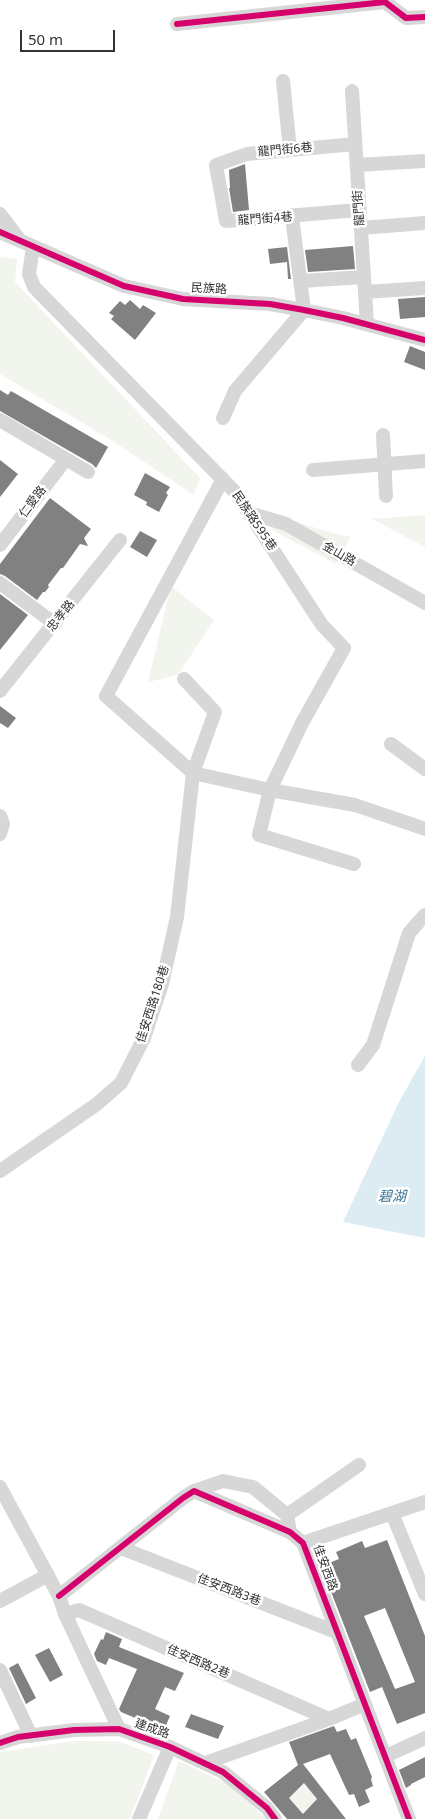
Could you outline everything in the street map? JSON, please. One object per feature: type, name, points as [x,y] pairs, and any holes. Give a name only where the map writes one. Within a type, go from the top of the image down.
[{"type":"street","points":[[177,24],[311,5],[385,2],[406,18],[425,17]]},
{"type":"street","points":[[283,81],[290,150]]},
{"type":"street","name":"龍門街","points":[[352,92],[367,324]]},
{"type":"street","name":"龍門街6巷","points":[[216,165],[247,154],[355,144]]},
{"type":"street","points":[[357,165],[425,161]]},
{"type":"street","name":"龍門街4巷","points":[[216,165],[226,221],[359,210]]},
{"type":"street","points":[[0,214],[27,244]]},
{"type":"street","points":[[223,418],[235,390],[304,310],[292,217]]},
{"type":"street","points":[[360,228],[425,223]]},
{"type":"street","name":"民族路","points":[[0,232],[124,286],[183,299],[270,304],[304,310],[367,324],[425,340]]},
{"type":"street","name":"民族路595巷","points":[[27,244],[29,274],[34,287],[236,493],[322,625],[344,648],[302,723],[270,790],[259,834],[354,864]]},
{"type":"street","points":[[301,281],[364,276]]},
{"type":"street","points":[[365,292],[425,288]]},
{"type":"street","points":[[0,420],[88,472]]},
{"type":"street","points":[[383,435],[386,496]]},
{"type":"street","name":"仁愛路","points":[[0,545],[66,459]]},
{"type":"street","points":[[312,470],[425,461]]},
{"type":"street","points":[[222,479],[106,696],[194,773],[270,790],[355,805],[425,829]]},
{"type":"street","name":"金山路","points":[[249,513],[286,524],[425,603]]},
{"type":"street","name":"忠孝路","points":[[0,692],[120,540]]},
{"type":"street","points":[[0,583],[55,624]]},
{"type":"street","name":"佳安西路180巷","points":[[0,1171],[97,1104],[121,1084],[144,1038],[162,984],[177,917],[194,773],[215,712],[184,679]]},
{"type":"street","points":[[391,744],[425,769]]},
{"type":"street","points":[[0,816],[3,824],[0,834]]},
{"type":"street","points":[[358,1065],[373,1045],[408,933],[425,914]]},
{"type":"street","points":[[287,1516],[358,1465]]},
{"type":"street","points":[[59,1596],[182,1498],[194,1491],[223,1481],[252,1487],[287,1516],[290,1532]]},
{"type":"street","points":[[0,1487],[59,1596],[65,1614],[119,1729]]},
{"type":"street","name":"佳安西路","points":[[194,1491],[290,1532],[303,1543],[409,1819]]},
{"type":"street","points":[[303,1543],[425,1502]]},
{"type":"street","points":[[392,1513],[425,1594]]},
{"type":"street","name":"佳安西路3巷","points":[[121,1548],[336,1632]]},
{"type":"street","points":[[0,1600],[48,1575]]},
{"type":"street","name":"佳安西路2巷","points":[[65,1614],[78,1610],[329,1718]]},
{"type":"street","points":[[0,1670],[31,1736]]},
{"type":"street","points":[[205,1763],[365,1704]]},
{"type":"street","name":"建成路","points":[[0,1743],[18,1737],[74,1730],[119,1729],[170,1747],[223,1772],[266,1808],[275,1819]]},
{"type":"street","points":[[386,1756],[425,1738]]},
{"type":"street","points":[[139,1819],[170,1747]]},
{"type":"shaded area","points":[[0,257],[17,259],[15,282],[200,478],[194,495],[111,440],[0,374]]},
{"type":"shaded area","points":[[267,512],[328,532],[351,537],[336,564],[274,531]]},
{"type":"shaded area","points":[[425,515],[425,547],[372,519]]},
{"type":"shaded area","points":[[171,586],[214,620],[178,675],[148,682]]},
{"type":"shaded area","points":[[74,1741],[118,1741],[154,1755],[130,1819],[0,1819],[0,1752]]},
{"type":"shaded area","points":[[179,1761],[226,1783],[267,1819],[158,1819]]},
{"type":"shaded area","points":[[304,1783],[317,1799],[307,1819],[289,1798]]},
{"type":"water","name":"碧湖","points":[[425,1056],[425,1238],[343,1222],[399,1102]]},
{"type":"building","points":[[245,164],[249,210],[233,212],[229,188],[229,170]]},
{"type":"building","points":[[353,246],[355,269],[308,272],[305,250]]},
{"type":"building","points":[[287,247],[291,279],[288,279],[287,262],[270,264],[268,249]]},
{"type":"building","points":[[425,297],[425,317],[400,319],[398,299]]},
{"type":"building","points":[[130,300],[140,309],[143,305],[156,313],[135,340],[111,319],[114,316],[109,313],[120,301],[125,305]]},
{"type":"building","points":[[410,346],[425,352],[425,370],[404,362]]},
{"type":"building","points":[[0,390],[8,395],[11,391],[108,447],[96,468],[0,411]]},
{"type":"building","points":[[0,460],[18,474],[0,497]]},
{"type":"building","points":[[145,473],[170,487],[159,512],[146,505],[147,502],[134,495]]},
{"type":"building","points":[[50,498],[91,529],[84,538],[88,546],[80,544],[48,585],[49,587],[37,600],[0,574],[0,564]]},
{"type":"building","points":[[140,531],[157,540],[147,557],[130,547]]},
{"type":"building","points":[[0,594],[28,615],[0,650]]},
{"type":"building","points":[[0,706],[16,718],[8,728],[0,723]]},
{"type":"building","points":[[387,1540],[425,1636],[425,1713],[397,1724],[382,1687],[370,1692],[321,1566],[339,1559],[336,1552],[362,1541],[365,1548]],"holes":[[[385,1608],[415,1682],[395,1689],[364,1616]]]},
{"type":"building","points":[[106,1632],[122,1639],[119,1647],[184,1673],[175,1691],[165,1687],[155,1709],[170,1716],[164,1730],[121,1712],[119,1709],[137,1669],[109,1658],[106,1665],[97,1661],[94,1654]]},
{"type":"building","points":[[49,1648],[63,1675],[50,1682],[35,1655]]},
{"type":"building","points":[[18,1663],[36,1698],[26,1704],[9,1668]]},
{"type":"building","points":[[191,1714],[224,1726],[218,1739],[185,1727]]},
{"type":"building","points":[[334,1726],[337,1732],[346,1729],[351,1740],[356,1738],[372,1777],[373,1786],[365,1790],[370,1802],[359,1807],[354,1794],[349,1795],[330,1754],[303,1764],[346,1819],[287,1819],[264,1792],[298,1765],[289,1742]],"holes":[[[304,1783],[317,1799],[303,1814],[289,1798]]]},
{"type":"building","points":[[425,1757],[425,1777],[406,1788],[399,1770]]},
{"type":"cycle path","points":[[177,24],[385,2],[406,18],[425,17]]},
{"type":"cycle path","points":[[0,232],[124,286],[183,299],[270,304],[304,310],[343,318],[425,340]]},
{"type":"cycle path","points":[[59,1596],[194,1491],[290,1532],[303,1543],[409,1819]]},
{"type":"cycle path","points":[[0,1743],[18,1737],[74,1730],[119,1729],[170,1747],[223,1772],[267,1808],[275,1819]]}]
